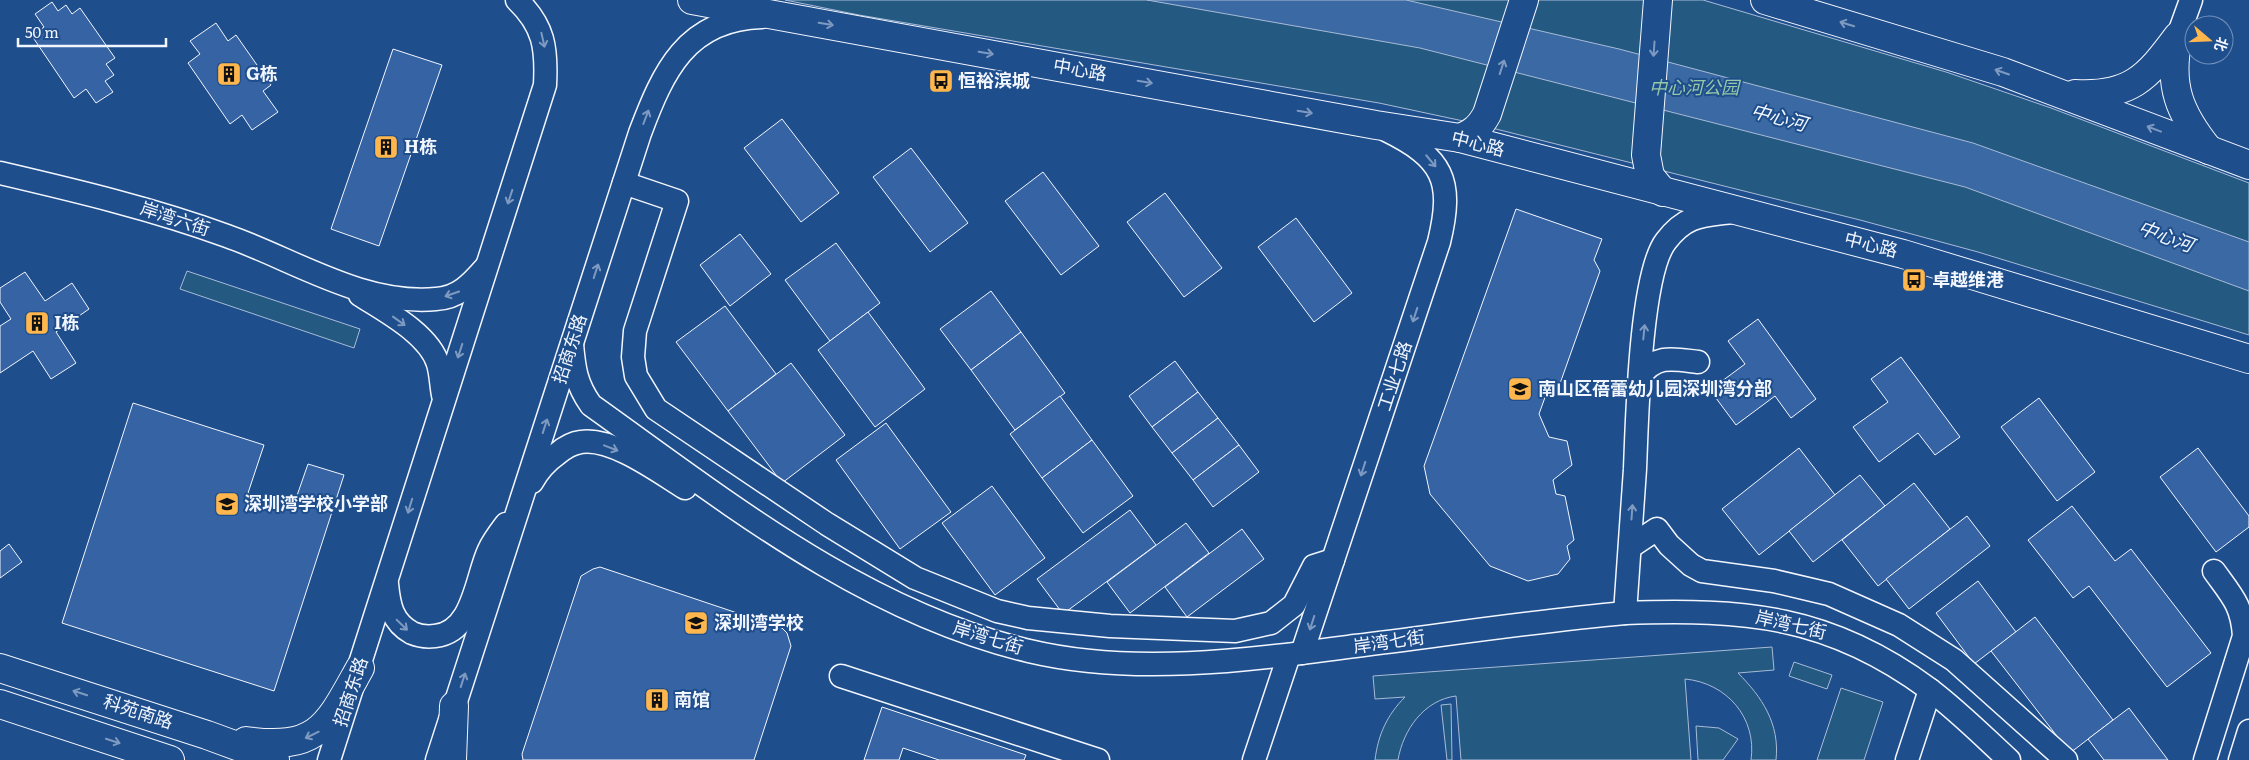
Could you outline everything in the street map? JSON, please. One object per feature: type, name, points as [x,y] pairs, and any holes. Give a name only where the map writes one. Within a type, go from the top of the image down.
[{"type":"main road","name":"中心路","points":[[692,0],[1376,125],[1460,138],[1903,254],[2249,358]]},
{"type":"main road","points":[[1460,138],[1471,134],[1487,114],[1524,0]]},
{"type":"main road","points":[[1658,0],[1646,155],[1650,176],[1663,192]]},
{"type":"main road","points":[[1766,0],[2003,72],[2249,165]]},
{"type":"main road","points":[[2062,94],[2108,94],[2127,88],[2158,64],[2178,36]]},
{"type":"main road","points":[[2178,36],[2174,56],[2176,93],[2192,130],[2208,150]]},
{"type":"main road","name":"科苑南路","points":[[0,668],[208,735],[275,760]]},
{"type":"main road","points":[[208,735],[267,744],[289,743],[306,738],[320,731],[335,713],[360,668]]},
{"type":"main road","name":"科苑南路","points":[[0,704],[170,760]]},
{"type":"main road","points":[[452,760],[454,706]]},
{"type":"street","name":"招商东路","points":[[329,760],[545,85],[547,58],[541,32],[531,14],[517,0]]},
{"type":"street","points":[[2178,36],[2191,0]]},
{"type":"street","name":"招商东路","points":[[437,760],[624,183],[657,90],[682,50],[697,38],[725,23],[741,18],[785,16]]},
{"type":"street","name":"工业七路","points":[[1254,760],[1333,560],[1439,242],[1444,221],[1446,195],[1441,173],[1416,146],[1376,125]]},
{"type":"street","name":"岸湾六街","points":[[0,173],[149,210],[228,236],[344,285]]},
{"type":"street","points":[[624,183],[677,202],[635,331],[633,357],[636,376],[656,409],[827,524],[915,578],[997,611],[1028,618],[1110,626],[1235,631],[1271,623],[1294,605],[1314,566],[1333,560]]},
{"type":"street","points":[[1625,613],[1640,376],[1647,310],[1654,269],[1664,243],[1682,223],[1702,216],[1737,211]]},
{"type":"street","points":[[344,285],[395,298],[437,300],[465,290],[489,264]]},
{"type":"street","points":[[344,285],[402,323],[429,347],[438,364],[444,399]]},
{"type":"street","points":[[572,344],[574,368],[580,389],[591,404],[755,522]]},
{"type":"street","points":[[1640,376],[1656,360],[1673,359],[1698,362]]},
{"type":"street","points":[[387,580],[391,611],[405,629],[428,637],[439,636],[449,632],[464,617],[489,549],[521,501],[534,477],[549,460],[566,447],[580,442],[592,441],[611,447],[697,495],[755,522]]},
{"type":"street","name":"岸湾七街","points":[[755,522],[893,602],[952,628],[1029,651],[1060,657],[1132,663],[1213,661],[1296,654],[1625,613],[1677,611],[1729,613],[1795,623],[1827,632],[1888,662],[1930,690],[2008,760]]},
{"type":"street","points":[[1630,547],[1657,529],[1669,545],[1691,565],[1702,571],[1774,581],[1829,594],[1899,625],[1954,660],[2066,760]]},
{"type":"street","points":[[2205,760],[2244,636],[2243,617],[2235,600],[2214,571]]},
{"type":"street","points":[[841,676],[1098,760]]},
{"type":"street","points":[[1907,760],[1930,690]]},
{"type":"street","points":[[2240,760],[2249,731]]},
{"type":"green space","name":"中心河公园","points":[[785,0],[1703,0],[1946,72],[2051,108],[2249,183],[2249,335],[1978,252],[1860,220],[1468,122],[1379,103],[859,15]]},
{"type":"green space","points":[[187,271],[360,329],[354,348],[180,289]]},
{"type":"green space","points":[[1772,647],[1774,670],[1738,673],[1762,702],[1772,723],[1775,735],[1776,760],[1751,760],[1752,745],[1749,730],[1744,717],[1736,705],[1714,687],[1685,679],[1691,760],[1461,760],[1456,696],[1434,703],[1417,718],[1405,738],[1398,760],[1375,760],[1378,742],[1384,726],[1393,711],[1405,697],[1375,699],[1373,676]]},
{"type":"green space","points":[[1794,662],[1832,675],[1827,689],[1789,676]]},
{"type":"green space","points":[[1841,688],[1883,702],[1864,760],[1817,760]]},
{"type":"green space","points":[[1451,704],[1452,760],[1447,760],[1441,705]]},
{"type":"green space","points":[[1696,726],[1719,728],[1738,739],[1723,760],[1698,760]]},
{"type":"water","name":"中心河","points":[[1147,0],[1406,0],[1619,49],[1973,143],[2249,242],[2249,291],[1965,187],[1420,48]]},
{"type":"building","points":[[52,2],[58,11],[66,5],[72,14],[80,8],[115,58],[106,64],[114,75],[105,81],[113,92],[96,103],[86,89],[74,98],[32,36],[44,27],[35,14]]},
{"type":"building","name":"G栋","points":[[216,23],[228,41],[236,35],[271,85],[263,91],[278,112],[252,130],[242,115],[230,124],[188,63],[200,54],[190,41]]},
{"type":"building","name":"H栋","points":[[393,49],[442,65],[379,246],[331,229]]},
{"type":"building","points":[[782,119],[839,193],[801,222],[744,148]]},
{"type":"building","points":[[911,148],[968,223],[930,252],[873,177]]},
{"type":"building","points":[[1043,172],[1099,246],[1061,275],[1005,201]]},
{"type":"building","points":[[1165,193],[1222,268],[1184,297],[1127,222]]},
{"type":"building","points":[[1516,209],[1602,239],[1594,260],[1600,271],[1557,392],[1548,389],[1539,414],[1549,437],[1567,441],[1572,465],[1553,480],[1556,494],[1565,496],[1574,540],[1567,546],[1570,559],[1558,574],[1528,581],[1490,566],[1430,494],[1424,466]]},
{"type":"building","points":[[1296,218],[1352,293],[1314,322],[1258,247]]},
{"type":"building","points":[[740,234],[771,274],[730,306],[700,265]]},
{"type":"building","points":[[836,243],[880,303],[830,341],[785,280]]},
{"type":"building","name":"I栋","points":[[25,272],[45,301],[72,283],[89,309],[56,332],[76,363],[51,379],[33,351],[0,373],[0,326],[11,319],[0,302],[0,288]]},
{"type":"building","points":[[991,291],[1021,332],[971,370],[940,329]]},
{"type":"building","points":[[725,306],[776,374],[728,411],[676,342]]},
{"type":"building","points":[[868,312],[925,389],[875,427],[818,350]]},
{"type":"building","points":[[1758,319],[1816,399],[1791,418],[1775,396],[1736,425],[1710,390],[1745,364],[1728,341]]},
{"type":"building","points":[[1021,332],[1065,393],[1015,430],[971,370]]},
{"type":"building","points":[[1901,357],[1960,437],[1935,455],[1918,433],[1879,462],[1853,427],[1888,402],[1871,379]]},
{"type":"building","points":[[1175,361],[1198,392],[1152,427],[1129,396]]},
{"type":"building","points":[[791,363],[845,435],[782,483],[728,411]]},
{"type":"building","points":[[1198,392],[1218,418],[1172,453],[1152,427]]},
{"type":"building","points":[[1060,396],[1092,440],[1042,478],[1010,434]]},
{"type":"building","points":[[2039,398],[2095,472],[2057,501],[2001,427]]},
{"type":"building","points":[[133,403],[264,445],[248,493],[293,507],[308,464],[344,475],[274,691],[62,623]]},
{"type":"building","points":[[1218,418],[1239,445],[1193,480],[1172,453]]},
{"type":"building","points":[[886,423],[951,512],[900,549],[836,460]]},
{"type":"building","points":[[1092,440],[1133,496],[1083,533],[1042,478]]},
{"type":"building","points":[[1239,445],[1259,472],[1213,507],[1193,480]]},
{"type":"building","points":[[1799,448],[1835,495],[1759,555],[1722,509]]},
{"type":"building","points":[[2198,448],[2249,516],[2249,527],[2216,552],[2160,477]]},
{"type":"building","points":[[1860,475],[1885,506],[1813,562],[1789,531]]},
{"type":"building","points":[[1914,483],[1950,529],[1878,586],[1842,540]]},
{"type":"building","points":[[992,486],[1045,558],[995,595],[942,523]]},
{"type":"building","points":[[2072,506],[2115,561],[2131,549],[2211,653],[2167,687],[2089,586],[2073,598],[2028,540]]},
{"type":"building","points":[[1130,510],[1156,545],[1063,614],[1037,579]]},
{"type":"building","points":[[1967,516],[1990,546],[1909,609],[1886,579]]},
{"type":"building","points":[[1186,523],[1209,553],[1130,613],[1107,582]]},
{"type":"building","points":[[1242,529],[1264,559],[1187,617],[1165,587]]},
{"type":"building","points":[[9,544],[22,562],[0,578],[0,551]]},
{"type":"building","name":"南馆","points":[[600,567],[782,628],[787,633],[791,646],[754,760],[523,760],[522,754],[581,576]]},
{"type":"building","points":[[1978,581],[2016,632],[1974,664],[1936,613]]},
{"type":"building","points":[[2035,617],[2113,720],[2070,753],[1991,651]]},
{"type":"building","points":[[882,707],[1026,755],[1024,760],[939,760],[903,748],[899,760],[864,760]]},
{"type":"building","points":[[2129,708],[2168,760],[2104,760],[2088,739]]},
{"type":"place","name":"G栋","points":[[229,74]]},
{"type":"place","name":"恒裕滨城","points":[[941,81]]},
{"type":"place","name":"H栋","points":[[386,147]]},
{"type":"place","name":"卓越维港","points":[[1914,280]]},
{"type":"place","name":"I栋","points":[[37,323]]},
{"type":"place","name":"南山区蓓蕾幼儿园深圳湾分部","points":[[1520,389]]},
{"type":"place","name":"深圳湾学校小学部","points":[[227,504]]},
{"type":"place","name":"深圳湾学校","points":[[696,623]]},
{"type":"place","name":"南馆","points":[[657,700]]}]
